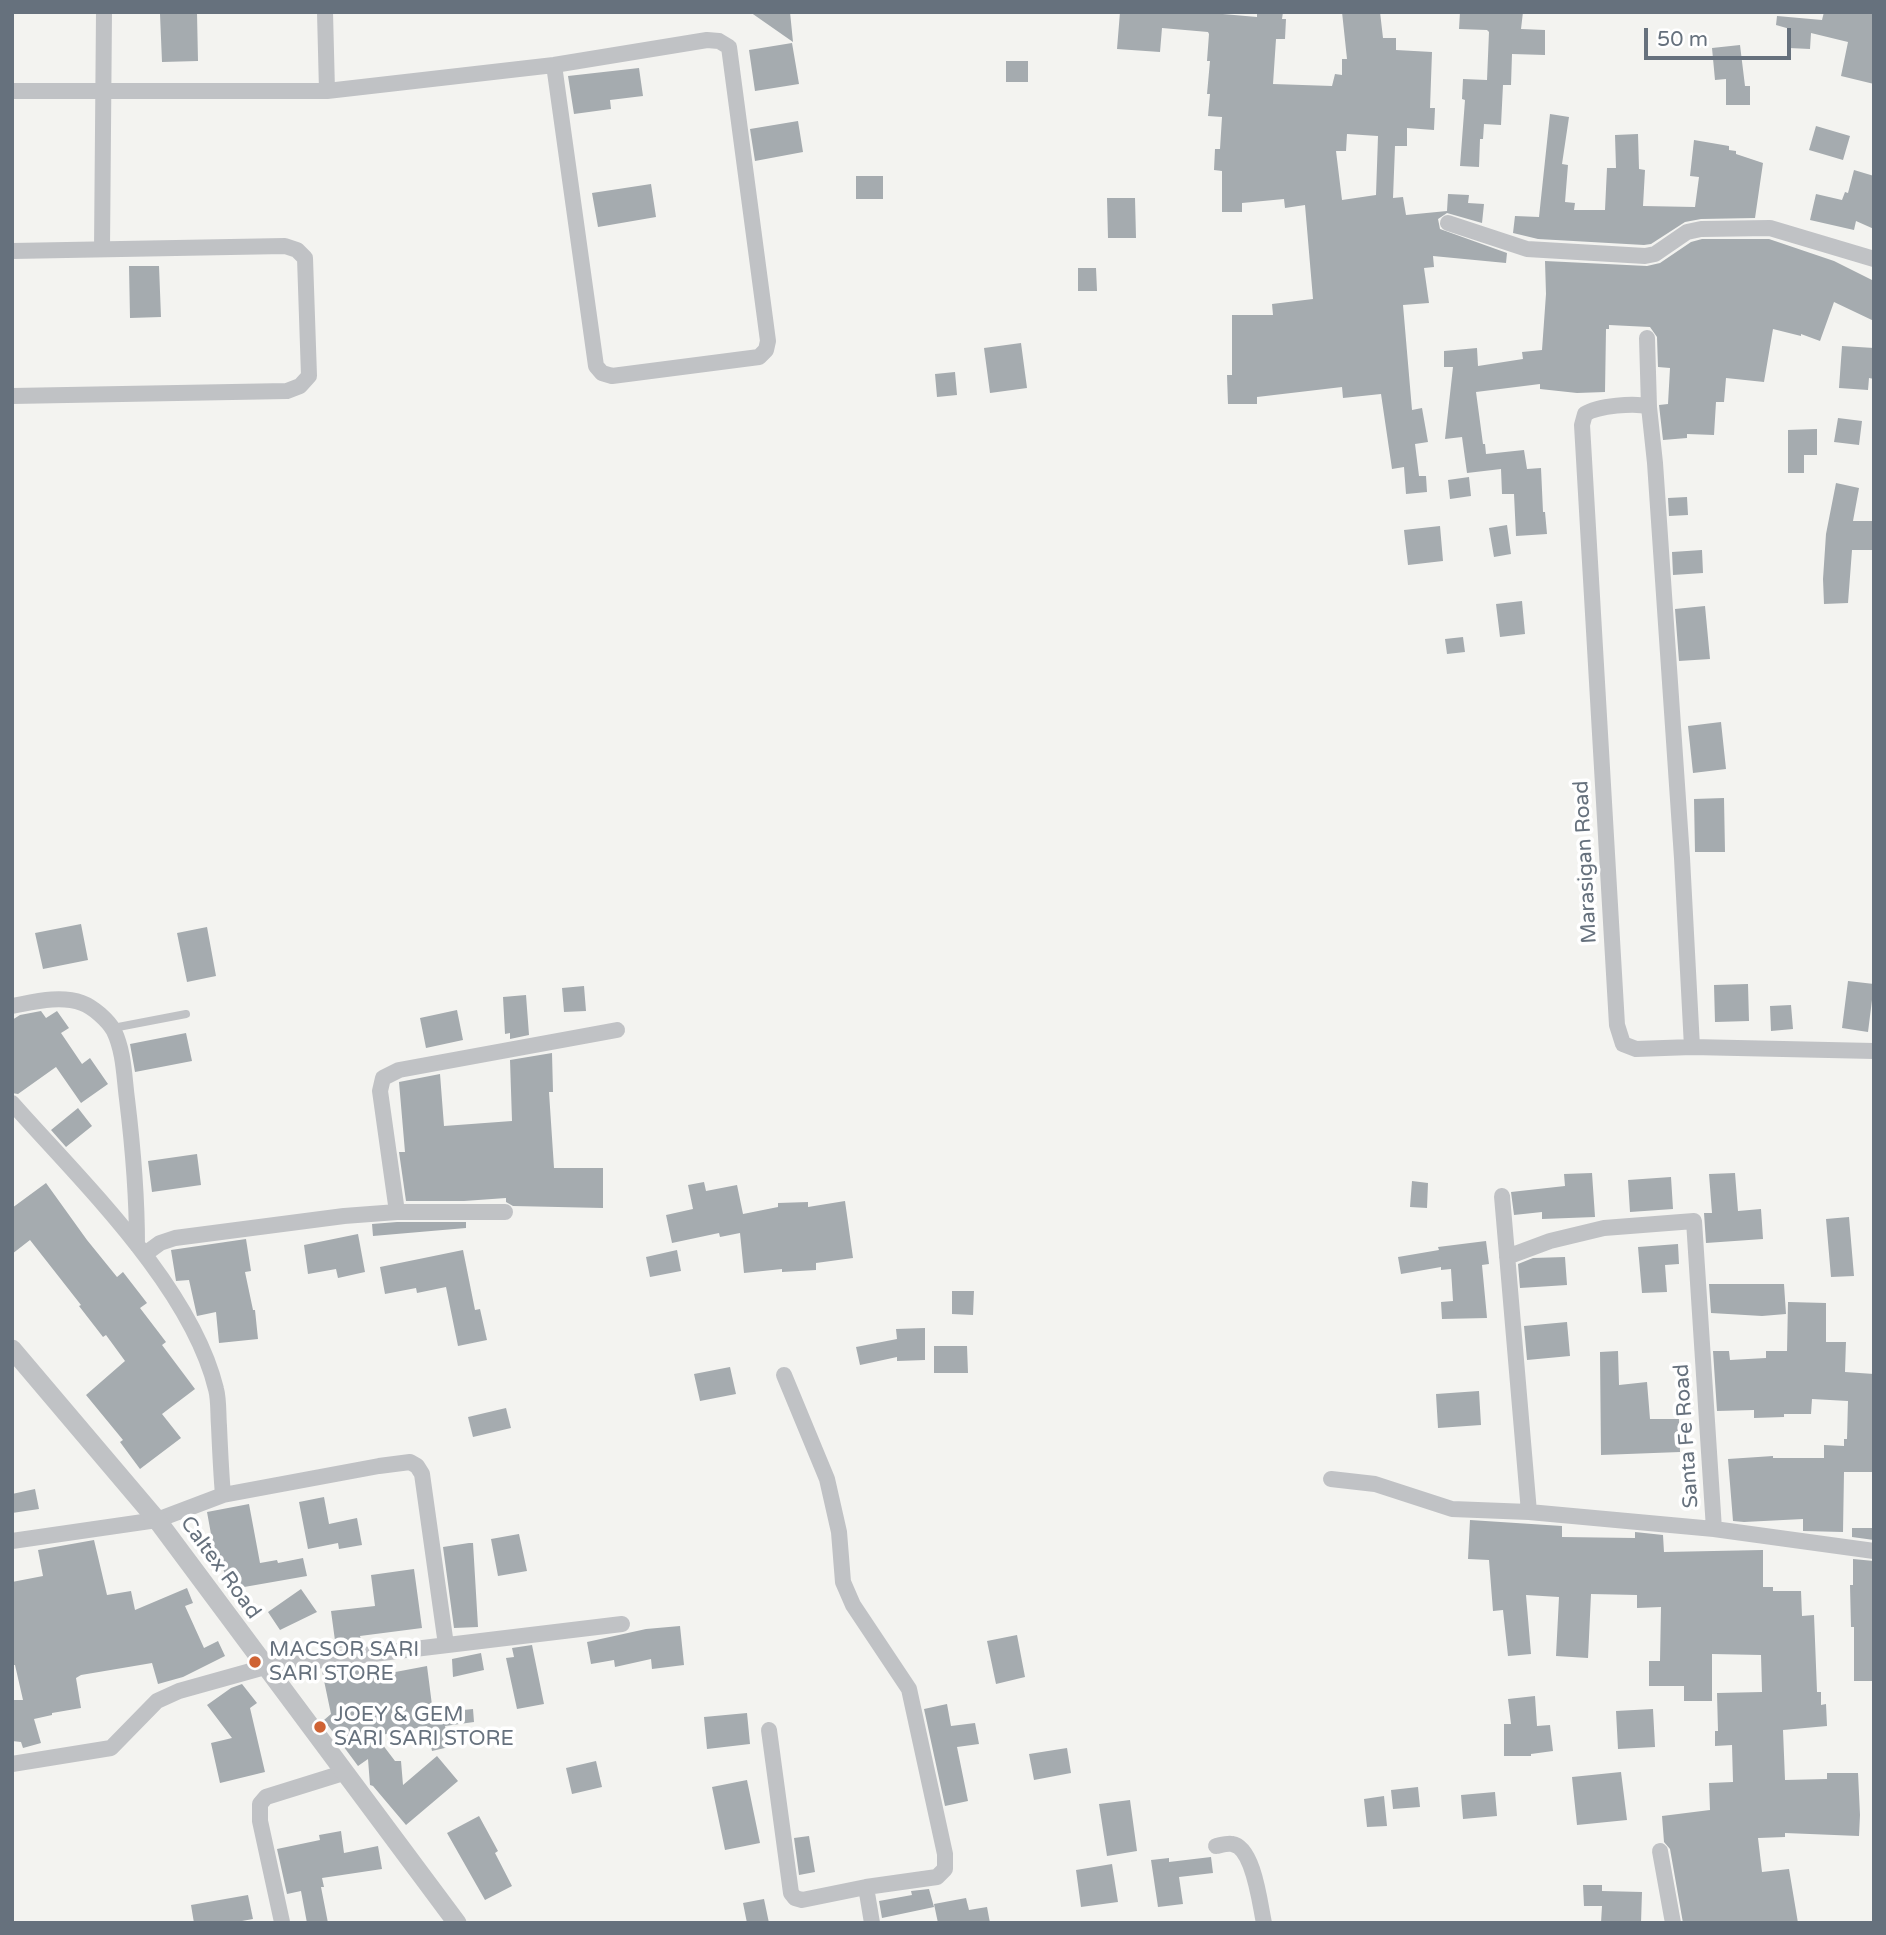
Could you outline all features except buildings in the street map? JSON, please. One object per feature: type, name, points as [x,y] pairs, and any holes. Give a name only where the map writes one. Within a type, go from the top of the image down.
[{"type":"street","points":[[102,249],[104,12]]},
{"type":"street","points":[[326,12],[327,91]]},
{"type":"street","points":[[12,91],[327,91],[554,65],[706,40],[719,41],[729,47],[768,341],[766,350],[759,357],[612,376],[601,373],[596,366],[554,65]]},
{"type":"street","points":[[1448,223],[1527,249],[1645,256],[1655,254],[1687,232],[1701,229],[1770,228],[1874,259]]},
{"type":"street","points":[[12,251],[285,246],[297,250],[305,258],[309,376],[300,386],[287,391],[12,396]]},
{"type":"street","points":[[1647,338],[1692,1047]]},
{"type":"street","name":"Marasigan Road","points":[[1650,407],[1641,404],[1592,410],[1584,414],[1582,425],[1617,1025],[1623,1044],[1636,1049],[1692,1047],[1874,1051]]},
{"type":"street","points":[[12,1006],[62,1000],[82,1003],[99,1014],[113,1028],[122,1053],[141,1250]]},
{"type":"street","points":[[397,1212],[380,1091],[383,1078],[399,1070],[617,1030]]},
{"type":"street","points":[[12,1103],[141,1250],[169,1290],[206,1357],[216,1391],[223,1496]]},
{"type":"street","points":[[1502,1196],[1529,1512]]},
{"type":"street","points":[[141,1250],[175,1238],[344,1216],[397,1212],[505,1212]]},
{"type":"street","name":"Santa Fe Road","points":[[1507,1258],[1550,1241],[1604,1228],[1694,1221],[1714,1529],[1874,1551]]},
{"type":"street","name":"Caltex Road","points":[[12,1349],[157,1520],[457,1923]]},
{"type":"street","points":[[769,1730],[791,1894],[795,1898],[802,1900],[937,1877],[945,1870],[945,1854],[909,1689],[853,1605],[843,1582],[839,1531],[827,1479],[784,1375]]},
{"type":"street","points":[[12,1541],[157,1520],[223,1496],[410,1462],[417,1466],[422,1474],[446,1645]]},
{"type":"street","points":[[1331,1479],[1375,1484],[1452,1509],[1529,1512],[1714,1529]]},
{"type":"street","points":[[12,1764],[111,1748],[156,1701],[179,1690],[265,1667],[622,1623]]},
{"type":"street","points":[[282,1922],[260,1821],[260,1804],[266,1797],[343,1773]]},
{"type":"street","points":[[1216,1846],[1233,1843],[1241,1848],[1256,1881],[1264,1923]]},
{"type":"street","points":[[1660,1851],[1672,1923]]},
{"type":"street","points":[[866,1887],[872,1923]]},
{"type":"lane","points":[[113,1028],[186,1014]]},
{"type":"place","name":"MACSOR SARI SARI STORE","points":[[255,1662]]},
{"type":"place","name":"JOEY & GEM SARI SARI STORE","points":[[320,1727]]}]
